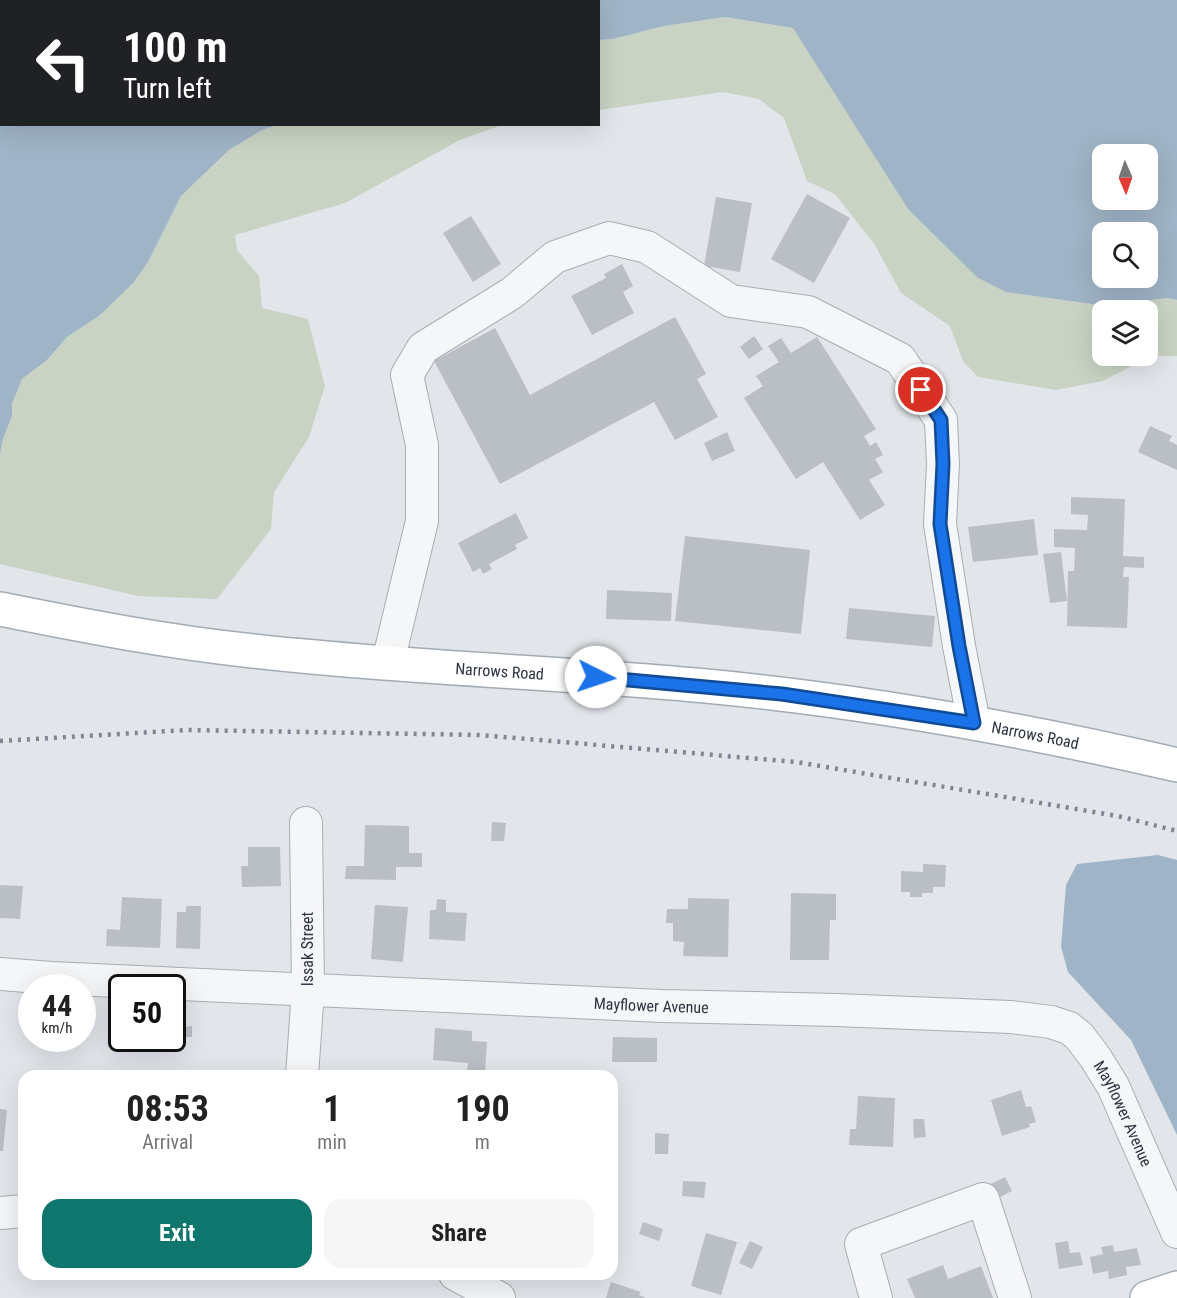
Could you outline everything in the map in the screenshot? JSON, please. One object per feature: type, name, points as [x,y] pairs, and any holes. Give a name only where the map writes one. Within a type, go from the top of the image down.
[{"type":"main road","name":"Narrows Road","points":[[0,609],[177,642],[271,653],[709,686],[855,704],[974,723],[1177,765]]},
{"type":"main road","points":[[1148,1298],[1177,1288]]},
{"type":"street","points":[[388,662],[422,521],[422,446],[407,375],[423,348],[512,293],[555,256],[609,238],[647,247],[731,301],[808,312],[900,359],[941,420],[943,464],[940,524],[959,646],[974,723]]},
{"type":"street","name":"Issak Street","points":[[302,1070],[308,990],[306,823]]},
{"type":"street","name":"Mayflower Avenue","points":[[0,974],[650,1006],[1011,1017],[1060,1024],[1079,1036],[1095,1056],[1113,1086],[1177,1233]]},
{"type":"street","points":[[876,1298],[861,1244],[983,1199],[1015,1298]]},
{"type":"street","points":[[0,1213],[18,1211]]},
{"type":"street","points":[[466,1280],[499,1298]]},
{"type":"green space","points":[[725,17],[794,28],[908,209],[1006,292],[1092,304],[1092,366],[1132,366],[1103,381],[1056,390],[978,377],[963,361],[950,326],[901,293],[875,245],[835,194],[807,181],[784,118],[759,99],[723,92],[600,110],[600,40],[613,39],[664,26]]},
{"type":"green space","points":[[274,126],[499,126],[460,140],[345,203],[235,235],[237,250],[259,276],[262,308],[308,319],[325,386],[309,437],[274,492],[271,529],[217,599],[138,596],[0,564],[0,454],[12,416],[12,404],[22,379],[47,360],[67,337],[99,316],[148,262],[181,196],[229,150],[262,130]]},
{"type":"green space","points":[[1167,298],[1177,300],[1177,356],[1158,356],[1158,300],[1152,300]]},
{"type":"water","points":[[600,0],[1177,0],[1177,300],[1167,298],[1092,300],[1092,304],[1006,292],[978,278],[908,209],[793,28],[725,17],[664,26],[613,39],[600,40]]},
{"type":"water","points":[[0,126],[274,126],[262,130],[229,150],[181,196],[148,262],[133,283],[99,316],[67,337],[47,360],[22,379],[12,404],[12,416],[0,454]]},
{"type":"water","points":[[1158,855],[1177,860],[1177,1135],[1131,1040],[1068,972],[1061,947],[1066,885],[1077,864]]},
{"type":"building","points":[[807,194],[850,218],[814,283],[771,259]]},
{"type":"building","points":[[716,197],[752,203],[740,272],[704,266]]},
{"type":"building","points":[[471,216],[501,264],[473,282],[443,233]]},
{"type":"building","points":[[622,264],[633,286],[623,292],[634,313],[592,335],[571,296],[606,278],[604,274]]},
{"type":"building","points":[[675,317],[706,374],[697,379],[718,417],[675,440],[654,402],[500,484],[434,361],[495,328],[530,395]]},
{"type":"building","points":[[754,336],[763,349],[749,359],[740,347]]},
{"type":"building","points":[[817,337],[876,429],[864,436],[870,446],[876,442],[883,455],[875,459],[883,472],[869,480],[885,505],[860,520],[823,462],[796,479],[744,398],[763,386],[756,376],[779,362],[768,346],[781,338],[791,353]]},
{"type":"building","points":[[1150,426],[1172,436],[1169,441],[1177,445],[1177,470],[1138,452]]},
{"type":"building","points":[[727,432],[735,451],[712,461],[704,443]]},
{"type":"building","points":[[1071,497],[1125,499],[1123,556],[1144,557],[1144,568],[1124,567],[1123,577],[1129,577],[1127,628],[1067,626],[1068,571],[1074,571],[1075,548],[1054,547],[1054,529],[1087,530],[1088,515],[1071,514]]},
{"type":"building","points":[[516,513],[528,538],[515,545],[517,549],[489,564],[492,569],[483,574],[480,568],[473,572],[458,543]]},
{"type":"building","points":[[1034,519],[1038,555],[973,562],[968,527]]},
{"type":"building","points":[[685,536],[810,550],[801,634],[675,621]]},
{"type":"building","points":[[1061,552],[1067,601],[1050,603],[1043,554]]},
{"type":"building","points":[[607,590],[672,593],[671,621],[606,619]]},
{"type":"building","points":[[849,608],[935,616],[932,647],[846,639]]},
{"type":"building","points":[[492,822],[506,823],[504,841],[491,841]]},
{"type":"building","points":[[365,825],[409,826],[409,853],[422,853],[422,867],[396,867],[396,880],[345,879],[346,866],[364,866]]},
{"type":"building","points":[[248,847],[280,847],[281,886],[242,887],[241,866],[248,866]]},
{"type":"building","points":[[923,864],[946,865],[945,887],[933,887],[933,893],[922,893],[922,897],[910,897],[910,892],[901,892],[901,871],[923,872]]},
{"type":"building","points":[[0,885],[23,886],[20,919],[0,918]]},
{"type":"building","points":[[791,893],[836,894],[836,920],[830,920],[829,960],[790,960]]},
{"type":"building","points":[[122,897],[162,899],[160,948],[106,946],[107,929],[120,930]]},
{"type":"building","points":[[688,898],[729,899],[728,957],[683,956],[684,942],[673,941],[673,923],[666,923],[667,909],[688,909]]},
{"type":"building","points":[[437,899],[446,900],[446,912],[467,913],[465,941],[429,939],[430,910],[436,910]]},
{"type":"building","points":[[375,905],[408,907],[403,962],[371,959]]},
{"type":"building","points":[[186,906],[201,906],[200,949],[176,948],[177,912],[186,912]]},
{"type":"building","points":[[192,1026],[192,1037],[186,1037],[186,1027]]},
{"type":"building","points":[[435,1028],[472,1031],[472,1041],[487,1042],[485,1070],[467,1070],[468,1063],[433,1060]]},
{"type":"building","points":[[613,1037],[657,1038],[657,1062],[612,1062]]},
{"type":"building","points":[[1021,1090],[1026,1107],[1031,1106],[1036,1122],[1029,1124],[1030,1127],[1002,1136],[991,1100]]},
{"type":"building","points":[[858,1096],[895,1098],[893,1147],[849,1145],[850,1129],[856,1129]]},
{"type":"building","points":[[0,1109],[7,1110],[3,1151],[0,1151]]},
{"type":"building","points":[[913,1119],[924,1119],[926,1137],[914,1138]]},
{"type":"building","points":[[655,1133],[669,1134],[668,1154],[655,1154]]},
{"type":"building","points":[[1005,1177],[1012,1191],[998,1198],[991,1184]]},
{"type":"building","points":[[683,1181],[706,1182],[704,1198],[682,1196]]},
{"type":"building","points":[[643,1222],[663,1229],[659,1241],[639,1234]]},
{"type":"building","points":[[706,1233],[737,1242],[721,1295],[691,1286]]},
{"type":"building","points":[[750,1241],[763,1247],[752,1269],[739,1263]]},
{"type":"building","points":[[1068,1241],[1070,1253],[1080,1252],[1083,1265],[1059,1269],[1055,1243]]},
{"type":"building","points":[[1113,1245],[1114,1252],[1137,1248],[1141,1265],[1126,1267],[1127,1275],[1109,1279],[1108,1271],[1093,1274],[1090,1257],[1103,1254],[1101,1247]]},
{"type":"building","points":[[943,1265],[948,1279],[981,1266],[993,1298],[915,1298],[907,1279]]},
{"type":"building","points":[[611,1282],[641,1292],[639,1295],[646,1298],[606,1298]]},
{"type":"railway","points":[[0,741],[187,730],[481,735],[796,762],[1118,816],[1177,831]]},
{"type":"route","points":[[596,677],[782,694],[974,723],[959,646],[940,524],[943,464],[941,420],[921,390]]}]
